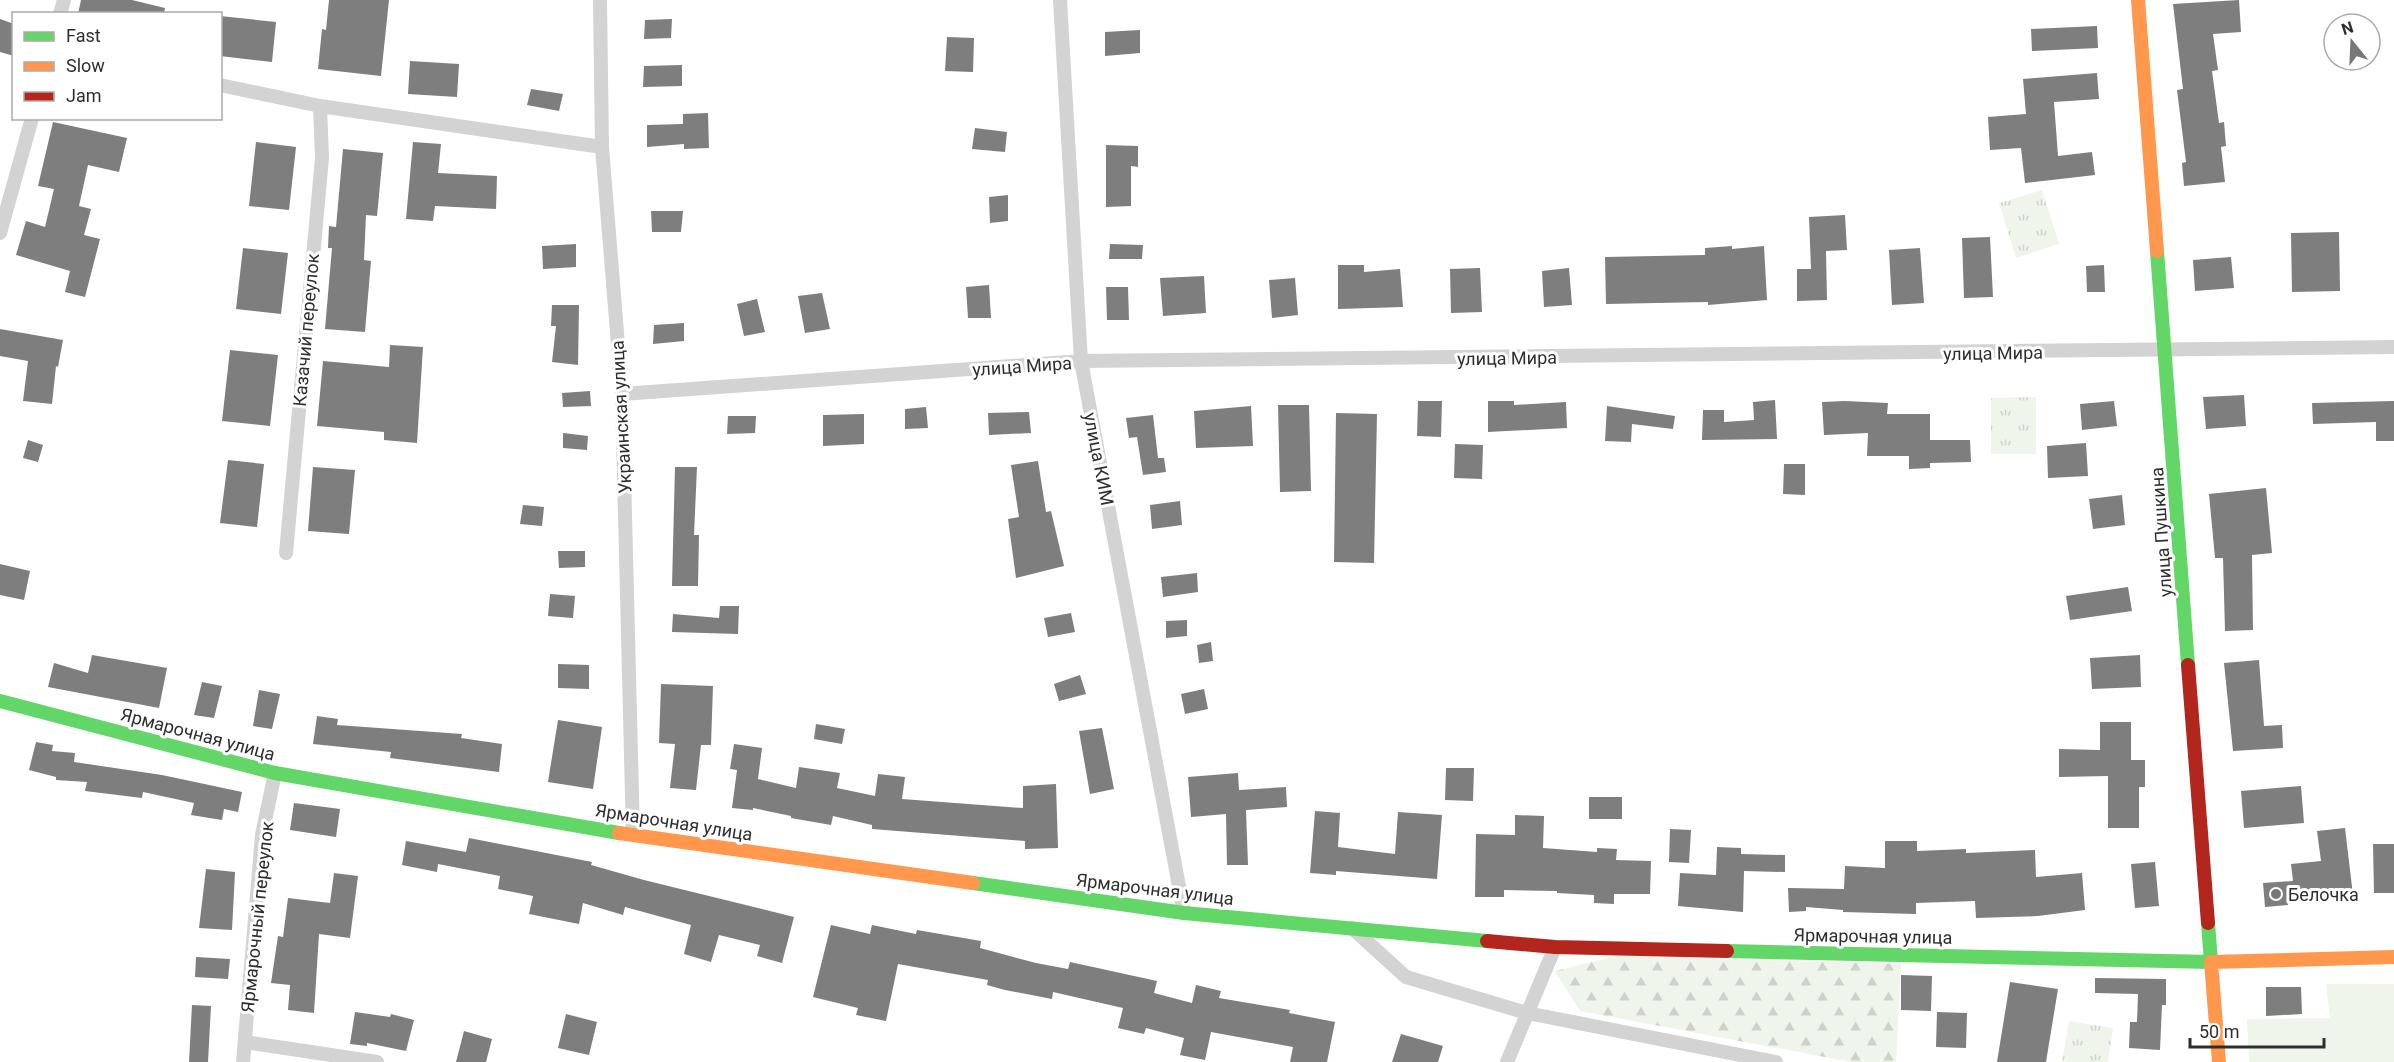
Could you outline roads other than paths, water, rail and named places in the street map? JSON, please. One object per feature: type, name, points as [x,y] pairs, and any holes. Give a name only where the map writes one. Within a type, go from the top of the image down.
[{"type":"street","name":"Украинская улица","points":[[600,0],[602,147],[622,394],[633,835]]},
{"type":"street","name":"улица КИМ","points":[[1060,0],[1081,361],[1184,913]]},
{"type":"street","name":"улица Пушкина","points":[[2138,0],[2218,1062]]},
{"type":"street","points":[[222,85],[320,106],[602,147]]},
{"type":"street","name":"Казачий переулок","points":[[286,553],[322,158],[320,106]]},
{"type":"street","points":[[0,233],[31,120]]},
{"type":"street","name":"улица Мира","points":[[622,394],[1081,361],[2166,352],[2394,347]]},
{"type":"street","name":"Ярмарочная улица","points":[[0,701],[274,773],[633,835],[1184,913],[1555,947],[2211,962],[2394,957]]},
{"type":"street","name":"Ярмарочный переулок","points":[[243,1062],[262,835],[274,773]]},
{"type":"street","points":[[1352,928],[1406,977],[1527,1013],[1776,1062]]},
{"type":"street","points":[[1507,1062],[1555,947]]},
{"type":"street","points":[[245,1042],[376,1062]]},
{"type":"place","name":"Белочка","points":[[2276,894]]}]
